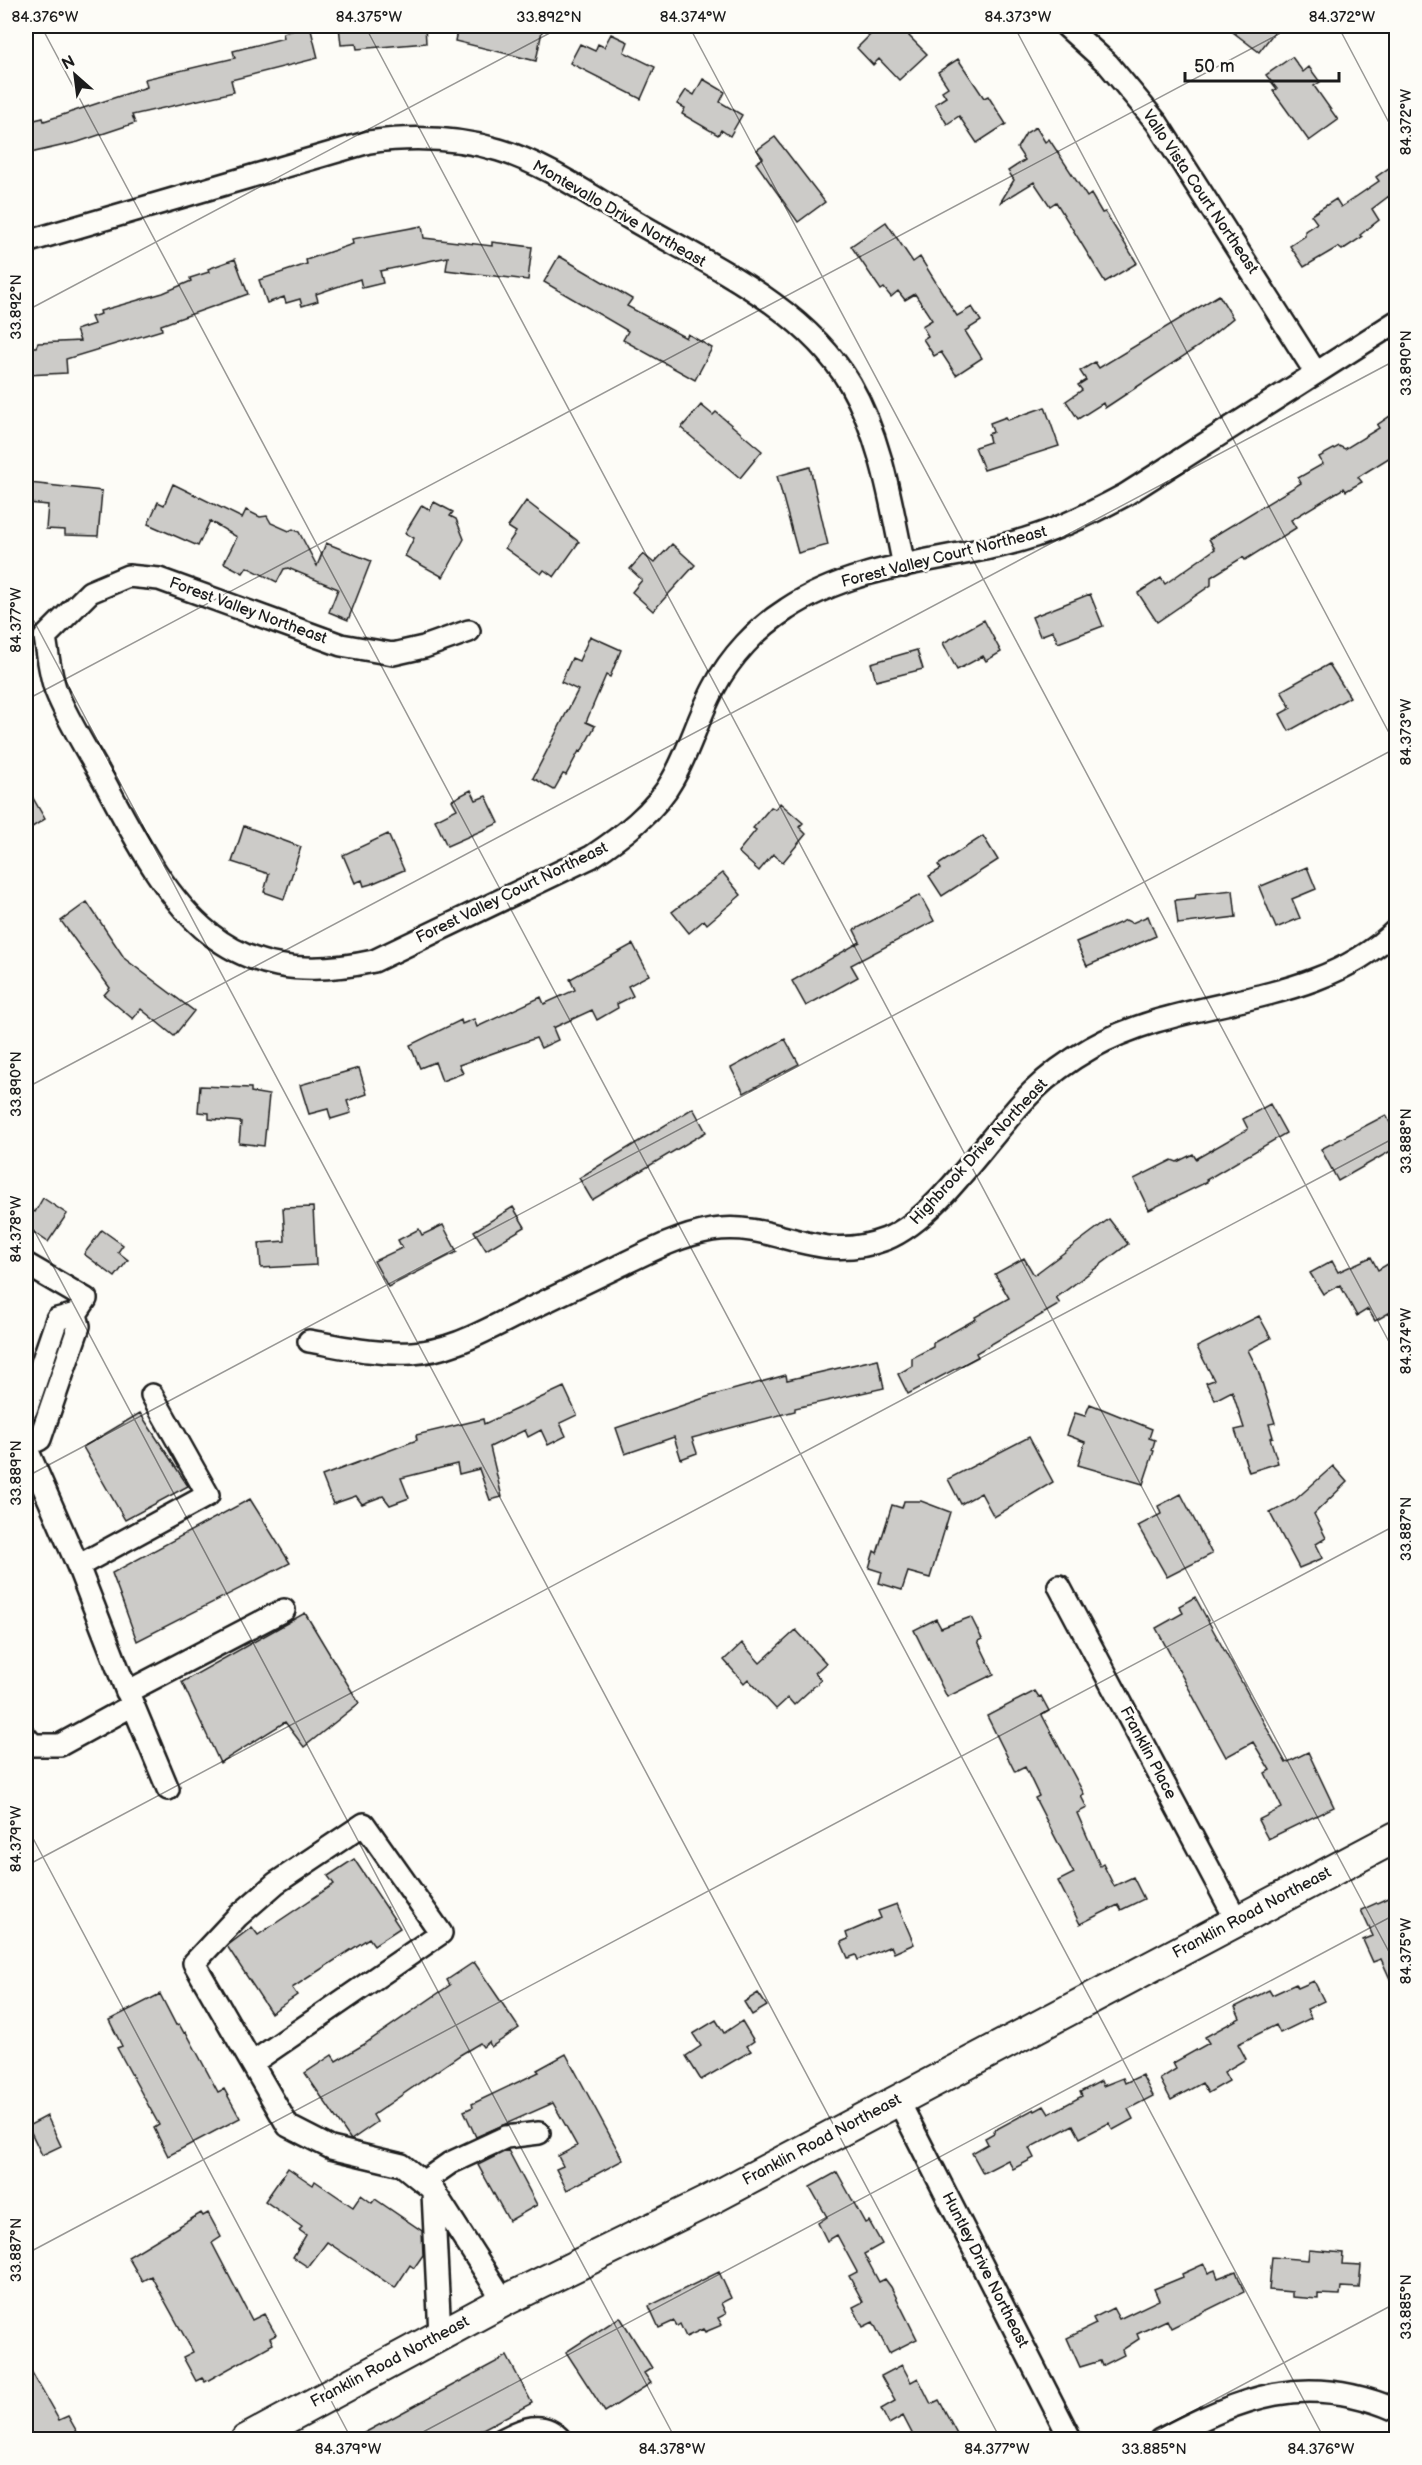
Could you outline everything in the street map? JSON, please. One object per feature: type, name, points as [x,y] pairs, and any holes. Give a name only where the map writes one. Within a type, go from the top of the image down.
[{"type":"street","name":"Vallo Vista Court Northeast","points":[[1066,26],[1108,64],[1157,123],[1316,373]]},
{"type":"street","name":"Montevallo Drive Northeast","points":[[26,242],[369,142],[405,137],[438,138],[501,150],[548,171],[753,292],[817,341],[849,383],[872,429],[882,460],[904,566]]},
{"type":"street","name":"Forest Valley Court Northeast","points":[[45,637],[56,690],[129,826],[179,906],[203,930],[229,947],[263,962],[300,969],[337,969],[374,960],[591,857],[614,842],[646,813],[672,781],[714,687],[734,658],[755,634],[786,609],[817,591],[851,579],[1005,545],[1083,518],[1125,495],[1396,322]]},
{"type":"street","name":"Forest Valley Northeast","points":[[45,637],[90,592],[128,576],[159,579],[341,645],[393,654],[424,647],[469,631]]},
{"type":"street","name":"Highbrook Drive Northeast","points":[[309,1341],[366,1352],[413,1353],[458,1344],[696,1232],[723,1228],[746,1229],[771,1233],[805,1245],[831,1249],[860,1246],[887,1238],[909,1226],[929,1209],[1032,1092],[1060,1068],[1092,1048],[1151,1022],[1288,991],[1341,970],[1381,945],[1396,930]]},
{"type":"street","points":[[26,1264],[81,1306]]},
{"type":"street","points":[[26,1410],[57,1319],[81,1306]]},
{"type":"street","points":[[81,1306],[79,1326],[40,1439],[26,1446],[78,1566],[168,1789]]},
{"type":"street","points":[[78,1566],[208,1495],[152,1395]]},
{"type":"street","name":"Franklin Place","points":[[1059,1586],[1237,1921]]},
{"type":"street","points":[[26,1737],[33,1745],[60,1744],[130,1699],[284,1610]]},
{"type":"street","points":[[252,2063],[441,1934],[364,1824],[276,1883],[237,1917],[194,1963],[288,2126],[331,2148],[402,2165],[428,2186],[504,2301]]},
{"type":"street","name":"Franklin Road Northeast","points":[[246,2439],[504,2301],[704,2203],[1396,1836]]},
{"type":"street","name":"Huntley Drive Northeast","points":[[898,2100],[1071,2439]]},
{"type":"street","points":[[428,2186],[450,2163],[506,2137],[539,2133]]},
{"type":"street","points":[[428,2186],[438,2260],[440,2335]]},
{"type":"street","points":[[438,2260],[469,2246]]},
{"type":"street","points":[[1161,2439],[1216,2411],[1268,2395],[1307,2391],[1342,2394],[1396,2410]]},
{"type":"street","points":[[502,2439],[524,2428],[540,2427],[554,2432],[561,2439]]},
{"type":"building","points":[[310,26],[318,58],[231,80],[234,92],[132,115],[135,123],[78,142],[26,154],[26,122],[43,118],[44,121],[147,87],[145,79],[235,58],[233,51],[284,38],[283,33]]},
{"type":"building","points":[[339,26],[425,26],[426,43],[357,49],[356,44],[341,45]]},
{"type":"building","points":[[458,26],[543,26],[536,61],[455,41]]},
{"type":"building","points":[[861,26],[921,26],[909,36],[927,54],[899,80],[879,59],[873,65],[857,48],[870,35]]},
{"type":"building","points":[[1225,26],[1279,26],[1259,52]]},
{"type":"building","points":[[611,34],[628,42],[624,52],[655,67],[641,99],[570,63],[580,44],[595,51],[598,44],[604,47]]},
{"type":"building","points":[[1292,57],[1303,72],[1309,67],[1320,82],[1314,86],[1338,120],[1309,141],[1273,91],[1277,89],[1266,75]]},
{"type":"building","points":[[958,59],[984,98],[988,96],[1006,124],[977,143],[959,116],[947,124],[935,104],[946,97],[942,91],[948,87],[938,72]]},
{"type":"building","points":[[703,79],[725,92],[720,102],[742,115],[730,136],[721,130],[718,135],[682,114],[685,108],[677,104],[686,90],[694,95]]},
{"type":"building","points":[[1036,127],[1045,142],[1049,139],[1087,197],[1091,194],[1102,213],[1105,212],[1137,263],[1105,282],[1056,202],[1050,206],[1034,182],[1000,203],[1014,180],[1008,171],[1025,160],[1017,148],[1026,133]]},
{"type":"building","points":[[775,137],[825,202],[798,222],[756,163],[763,158],[757,150]]},
{"type":"building","points":[[1396,163],[1396,207],[1389,196],[1372,209],[1379,220],[1360,235],[1362,237],[1342,250],[1338,247],[1304,267],[1290,246],[1305,236],[1305,231],[1317,223],[1311,215],[1336,199],[1341,207],[1379,181],[1376,177]]},
{"type":"building","points":[[886,222],[913,262],[920,257],[957,316],[972,307],[981,321],[965,331],[982,358],[956,375],[941,352],[934,356],[923,339],[928,336],[922,326],[932,320],[915,294],[905,300],[898,291],[891,297],[884,288],[881,290],[851,246]]},
{"type":"building","points":[[422,226],[424,238],[492,246],[492,242],[532,247],[528,280],[446,270],[448,257],[380,271],[383,283],[362,288],[360,279],[316,294],[318,301],[302,306],[300,299],[286,303],[284,297],[267,303],[259,280],[307,264],[306,260],[353,244],[352,239]]},
{"type":"building","points":[[559,256],[632,299],[627,306],[686,338],[688,334],[712,348],[695,380],[623,340],[628,331],[544,282]]},
{"type":"building","points":[[235,259],[248,294],[161,325],[162,330],[66,359],[67,373],[26,375],[26,347],[36,347],[38,343],[80,341],[76,330],[94,324],[91,317],[101,314],[100,311],[163,293],[191,281],[190,278],[209,272],[208,269]]},
{"type":"building","points":[[1219,295],[1233,318],[1199,346],[1105,408],[1103,403],[1078,419],[1066,401],[1082,390],[1078,385],[1086,380],[1080,371],[1095,362],[1099,368]]},
{"type":"building","points":[[701,405],[713,415],[716,412],[762,451],[740,478],[681,428]]},
{"type":"building","points":[[1045,407],[1059,446],[984,470],[975,447],[990,442],[988,434],[993,432],[990,423],[1006,417],[1008,420]]},
{"type":"building","points":[[1396,412],[1396,456],[1395,454],[1358,477],[1362,482],[1346,491],[1344,488],[1291,520],[1296,528],[1245,560],[1243,557],[1211,577],[1211,585],[1157,622],[1138,593],[1161,578],[1165,584],[1215,549],[1209,539],[1301,483],[1298,478],[1323,464],[1319,457],[1339,446],[1345,449],[1379,428],[1377,425]]},
{"type":"building","points":[[810,467],[828,545],[798,553],[777,476]]},
{"type":"building","points":[[29,483],[102,491],[98,536],[65,535],[65,530],[46,529],[48,505],[28,503]]},
{"type":"building","points":[[173,484],[242,518],[246,510],[260,517],[267,516],[271,523],[289,531],[293,529],[299,532],[317,566],[326,543],[371,561],[348,620],[329,612],[338,589],[288,568],[284,569],[277,582],[247,567],[243,573],[224,563],[237,537],[210,521],[198,546],[148,524],[158,502],[164,505]]},
{"type":"building","points":[[526,501],[579,542],[554,577],[544,570],[541,574],[505,548],[516,532],[508,527]]},
{"type":"building","points":[[434,502],[453,512],[450,516],[456,519],[464,539],[443,577],[405,556],[414,538],[405,533],[422,505],[430,510]]},
{"type":"building","points":[[672,544],[695,565],[653,611],[632,592],[642,580],[630,569],[643,554],[654,563]]},
{"type":"building","points":[[1090,594],[1103,626],[1058,643],[1053,631],[1040,636],[1032,617]]},
{"type":"building","points":[[984,620],[1001,652],[986,661],[983,656],[957,670],[943,643]]},
{"type":"building","points":[[590,636],[621,650],[610,677],[606,675],[586,722],[595,726],[581,752],[579,751],[566,775],[563,774],[554,790],[533,778],[578,690],[561,682],[572,658],[579,661]]},
{"type":"building","points":[[917,650],[923,669],[876,681],[871,663]]},
{"type":"building","points":[[1329,664],[1350,697],[1289,731],[1280,714],[1291,708],[1281,691]]},
{"type":"building","points":[[26,786],[45,819],[26,831]]},
{"type":"building","points":[[471,790],[476,800],[486,796],[499,823],[447,846],[435,820],[457,809],[452,800]]},
{"type":"building","points":[[780,803],[803,823],[799,827],[806,834],[783,862],[773,854],[759,871],[738,852],[756,830],[753,828],[771,807],[775,809]]},
{"type":"building","points":[[244,826],[301,847],[284,899],[264,892],[269,874],[232,862]]},
{"type":"building","points":[[388,834],[404,870],[364,886],[362,880],[355,883],[343,855]]},
{"type":"building","points":[[983,836],[998,860],[942,896],[929,876],[941,869],[938,865]]},
{"type":"building","points":[[1307,867],[1316,889],[1292,899],[1300,918],[1276,928],[1259,887]]},
{"type":"building","points":[[723,873],[741,895],[707,924],[704,920],[689,933],[672,912]]},
{"type":"building","points":[[1233,890],[1236,917],[1178,924],[1175,900],[1195,898],[1196,894]]},
{"type":"building","points":[[920,895],[934,921],[851,965],[858,977],[806,1006],[792,981],[860,942],[854,930]]},
{"type":"building","points":[[87,902],[125,959],[194,1011],[174,1036],[141,1009],[133,1019],[104,995],[110,988],[61,921]]},
{"type":"building","points":[[1148,916],[1156,936],[1087,966],[1076,942],[1126,920],[1132,923]]},
{"type":"building","points":[[633,944],[649,975],[628,986],[633,996],[617,1004],[618,1008],[597,1020],[592,1010],[553,1028],[558,1040],[541,1048],[536,1038],[459,1065],[463,1073],[442,1081],[435,1062],[420,1068],[410,1045],[461,1020],[462,1024],[474,1019],[477,1027],[541,997],[544,1004],[575,990],[570,979]]},
{"type":"building","points":[[785,1039],[799,1064],[744,1093],[731,1068]]},
{"type":"building","points":[[359,1068],[367,1094],[347,1101],[351,1113],[331,1119],[328,1109],[309,1114],[300,1085]]},
{"type":"building","points":[[200,1086],[251,1088],[251,1092],[269,1095],[264,1146],[239,1143],[241,1122],[209,1119],[209,1113],[198,1112]]},
{"type":"building","points":[[1270,1104],[1286,1133],[1206,1180],[1207,1182],[1149,1210],[1134,1179],[1172,1160],[1177,1162],[1193,1154],[1196,1159],[1248,1129],[1243,1119]]},
{"type":"building","points":[[693,1108],[706,1132],[592,1200],[579,1178]]},
{"type":"building","points":[[1386,1115],[1396,1134],[1396,1148],[1338,1181],[1321,1149]]},
{"type":"building","points":[[43,1198],[67,1214],[48,1242],[26,1227],[26,1206],[35,1212]]},
{"type":"building","points":[[313,1207],[316,1265],[261,1268],[259,1243],[285,1241],[283,1208]]},
{"type":"building","points":[[513,1207],[525,1227],[486,1250],[474,1231]]},
{"type":"building","points":[[1109,1219],[1128,1244],[1056,1298],[1060,1304],[976,1353],[978,1357],[908,1394],[898,1374],[912,1366],[912,1358],[1009,1298],[995,1274],[1024,1258],[1034,1275]]},
{"type":"building","points":[[443,1225],[457,1252],[388,1287],[374,1261],[402,1248],[398,1240],[419,1229],[422,1235]]},
{"type":"building","points":[[102,1230],[123,1245],[118,1252],[128,1260],[115,1277],[84,1254]]},
{"type":"building","points":[[1371,1257],[1378,1270],[1396,1259],[1396,1309],[1375,1321],[1368,1309],[1357,1316],[1340,1285],[1323,1294],[1310,1273],[1332,1261],[1338,1272]]},
{"type":"building","points":[[1259,1316],[1271,1338],[1248,1350],[1258,1370],[1275,1423],[1269,1424],[1273,1437],[1270,1438],[1278,1463],[1249,1472],[1235,1430],[1244,1428],[1232,1391],[1215,1400],[1206,1383],[1214,1380],[1197,1347]]},
{"type":"building","points":[[878,1359],[884,1388],[795,1408],[795,1411],[692,1438],[697,1453],[681,1459],[674,1437],[625,1454],[616,1428],[707,1397],[786,1375],[787,1380]]},
{"type":"building","points":[[564,1387],[577,1415],[560,1423],[566,1436],[548,1445],[541,1430],[528,1437],[525,1430],[490,1447],[502,1497],[490,1500],[479,1469],[459,1474],[457,1464],[401,1478],[409,1498],[390,1505],[383,1496],[362,1504],[356,1496],[333,1504],[322,1476],[417,1440],[416,1435],[483,1419],[484,1424]]},
{"type":"building","points":[[1090,1404],[1152,1429],[1149,1438],[1155,1440],[1152,1450],[1154,1451],[1143,1484],[1078,1465],[1085,1442],[1067,1435],[1075,1413],[1085,1416]]},
{"type":"building","points":[[140,1413],[188,1486],[125,1520],[83,1447]]},
{"type":"building","points":[[1029,1437],[1053,1482],[994,1517],[981,1493],[961,1504],[948,1479]]},
{"type":"building","points":[[1333,1466],[1347,1482],[1314,1514],[1326,1538],[1316,1544],[1323,1558],[1299,1568],[1270,1513],[1295,1500]]},
{"type":"building","points":[[1181,1494],[1212,1554],[1167,1577],[1138,1526],[1161,1514],[1158,1506]]},
{"type":"building","points":[[250,1499],[290,1563],[137,1641],[112,1573]]},
{"type":"building","points":[[904,1501],[921,1501],[950,1512],[930,1578],[908,1572],[902,1590],[879,1583],[882,1572],[869,1568],[874,1551],[877,1553],[892,1505],[902,1508]]},
{"type":"building","points":[[1195,1597],[1286,1763],[1308,1752],[1334,1807],[1268,1839],[1258,1820],[1282,1808],[1265,1773],[1270,1770],[1253,1742],[1226,1757],[1156,1628],[1183,1613],[1179,1606]]},
{"type":"building","points":[[305,1613],[359,1703],[304,1747],[285,1722],[220,1763],[182,1682]]},
{"type":"building","points":[[971,1617],[982,1639],[978,1641],[994,1674],[947,1697],[914,1630],[936,1619],[941,1628]]},
{"type":"building","points":[[796,1630],[826,1663],[815,1673],[821,1680],[794,1705],[788,1698],[776,1709],[748,1679],[744,1683],[724,1660],[742,1643],[760,1663]]},
{"type":"building","points":[[1035,1691],[1039,1697],[1041,1696],[1049,1711],[1042,1715],[1084,1794],[1081,1796],[1087,1808],[1077,1813],[1100,1866],[1103,1864],[1114,1886],[1133,1877],[1144,1899],[1121,1910],[1118,1905],[1080,1924],[1058,1881],[1074,1873],[1035,1798],[1039,1796],[1025,1767],[1015,1772],[987,1716]]},
{"type":"building","points":[[354,1859],[400,1928],[374,1945],[369,1938],[292,1988],[297,1995],[271,2013],[227,1946],[252,1927],[258,1935],[334,1884],[328,1876]]},
{"type":"building","points":[[1390,1897],[1396,1910],[1396,1992],[1381,1959],[1373,1962],[1363,1940],[1373,1936],[1361,1910]]},
{"type":"building","points":[[897,1904],[914,1944],[894,1953],[891,1946],[858,1960],[856,1955],[848,1958],[841,1942],[848,1939],[846,1933],[881,1918],[878,1911]]},
{"type":"building","points":[[474,1962],[519,2028],[491,2047],[489,2042],[483,2047],[480,2043],[460,2055],[373,2115],[377,2122],[351,2140],[305,2073],[332,2055],[336,2061],[363,2045],[450,1985],[447,1980]]},
{"type":"building","points":[[1314,1981],[1324,2001],[1307,2009],[1311,2018],[1280,2033],[1276,2025],[1238,2044],[1246,2059],[1224,2072],[1229,2081],[1208,2093],[1202,2083],[1171,2100],[1160,2079],[1176,2069],[1173,2063],[1209,2043],[1205,2037],[1240,2018],[1235,2007],[1269,1990],[1272,1995],[1296,1984],[1298,1988]]},
{"type":"building","points":[[758,1993],[767,2006],[752,2015],[744,2002]]},
{"type":"building","points":[[160,1994],[176,2025],[179,2024],[184,2033],[186,2032],[218,2092],[224,2089],[240,2118],[168,2156],[154,2128],[159,2125],[117,2048],[122,2046],[109,2020]]},
{"type":"building","points":[[716,2020],[724,2033],[742,2021],[754,2041],[747,2046],[751,2051],[701,2080],[686,2056],[701,2046],[693,2034]]},
{"type":"building","points":[[566,2054],[623,2160],[567,2190],[556,2169],[563,2166],[558,2156],[577,2146],[553,2103],[476,2137],[464,2111],[473,2107],[472,2104],[539,2072],[537,2070]]},
{"type":"building","points":[[1142,2075],[1153,2096],[1128,2109],[1133,2119],[1113,2130],[1109,2123],[1080,2138],[1073,2125],[1029,2148],[1034,2158],[1013,2169],[1008,2160],[983,2173],[972,2153],[988,2144],[985,2138],[994,2133],[993,2131],[1034,2109],[1035,2111],[1044,2106],[1049,2114],[1082,2096],[1080,2092],[1101,2081],[1103,2086],[1123,2078],[1125,2083]]},
{"type":"building","points":[[47,2116],[61,2146],[42,2155],[28,2126]]},
{"type":"building","points":[[508,2150],[537,2205],[509,2221],[478,2165]]},
{"type":"building","points":[[288,2168],[313,2185],[315,2181],[353,2207],[361,2195],[372,2203],[375,2199],[422,2231],[423,2255],[414,2268],[410,2265],[395,2288],[327,2242],[308,2267],[293,2257],[306,2235],[299,2230],[302,2227],[265,2201]]},
{"type":"building","points":[[837,2172],[865,2223],[869,2221],[882,2244],[864,2254],[879,2282],[885,2279],[891,2287],[917,2339],[889,2353],[873,2322],[863,2327],[853,2307],[863,2302],[849,2276],[857,2272],[837,2235],[827,2241],[818,2223],[827,2217],[810,2187]]},
{"type":"building","points":[[201,2213],[203,2216],[208,2213],[221,2237],[212,2243],[252,2320],[264,2314],[276,2335],[270,2338],[273,2344],[205,2382],[202,2378],[196,2381],[183,2357],[193,2352],[151,2276],[142,2281],[128,2257]]},
{"type":"building","points":[[1309,2250],[1343,2253],[1342,2264],[1361,2265],[1359,2288],[1341,2287],[1340,2295],[1318,2294],[1318,2299],[1292,2297],[1292,2292],[1269,2290],[1272,2257],[1308,2260]]},
{"type":"building","points":[[1204,2264],[1208,2273],[1215,2270],[1218,2278],[1236,2271],[1244,2292],[1171,2328],[1167,2320],[1137,2334],[1139,2339],[1122,2350],[1124,2355],[1102,2366],[1100,2361],[1080,2367],[1067,2338],[1096,2324],[1093,2318],[1113,2308],[1119,2319],[1159,2300],[1154,2289],[1183,2277],[1182,2274]]},
{"type":"building","points":[[719,2272],[731,2298],[721,2303],[726,2314],[718,2318],[722,2325],[705,2332],[703,2329],[686,2337],[680,2324],[677,2326],[674,2321],[659,2328],[649,2306]]},
{"type":"building","points":[[620,2317],[652,2368],[644,2373],[651,2383],[605,2412],[566,2352]]},
{"type":"building","points":[[507,2356],[532,2403],[464,2439],[353,2439]]},
{"type":"building","points":[[26,2362],[59,2420],[68,2416],[81,2439],[26,2439]]},
{"type":"building","points":[[902,2365],[911,2382],[918,2378],[931,2404],[939,2400],[960,2439],[915,2439],[903,2416],[889,2424],[881,2409],[895,2401],[881,2376]]}]
